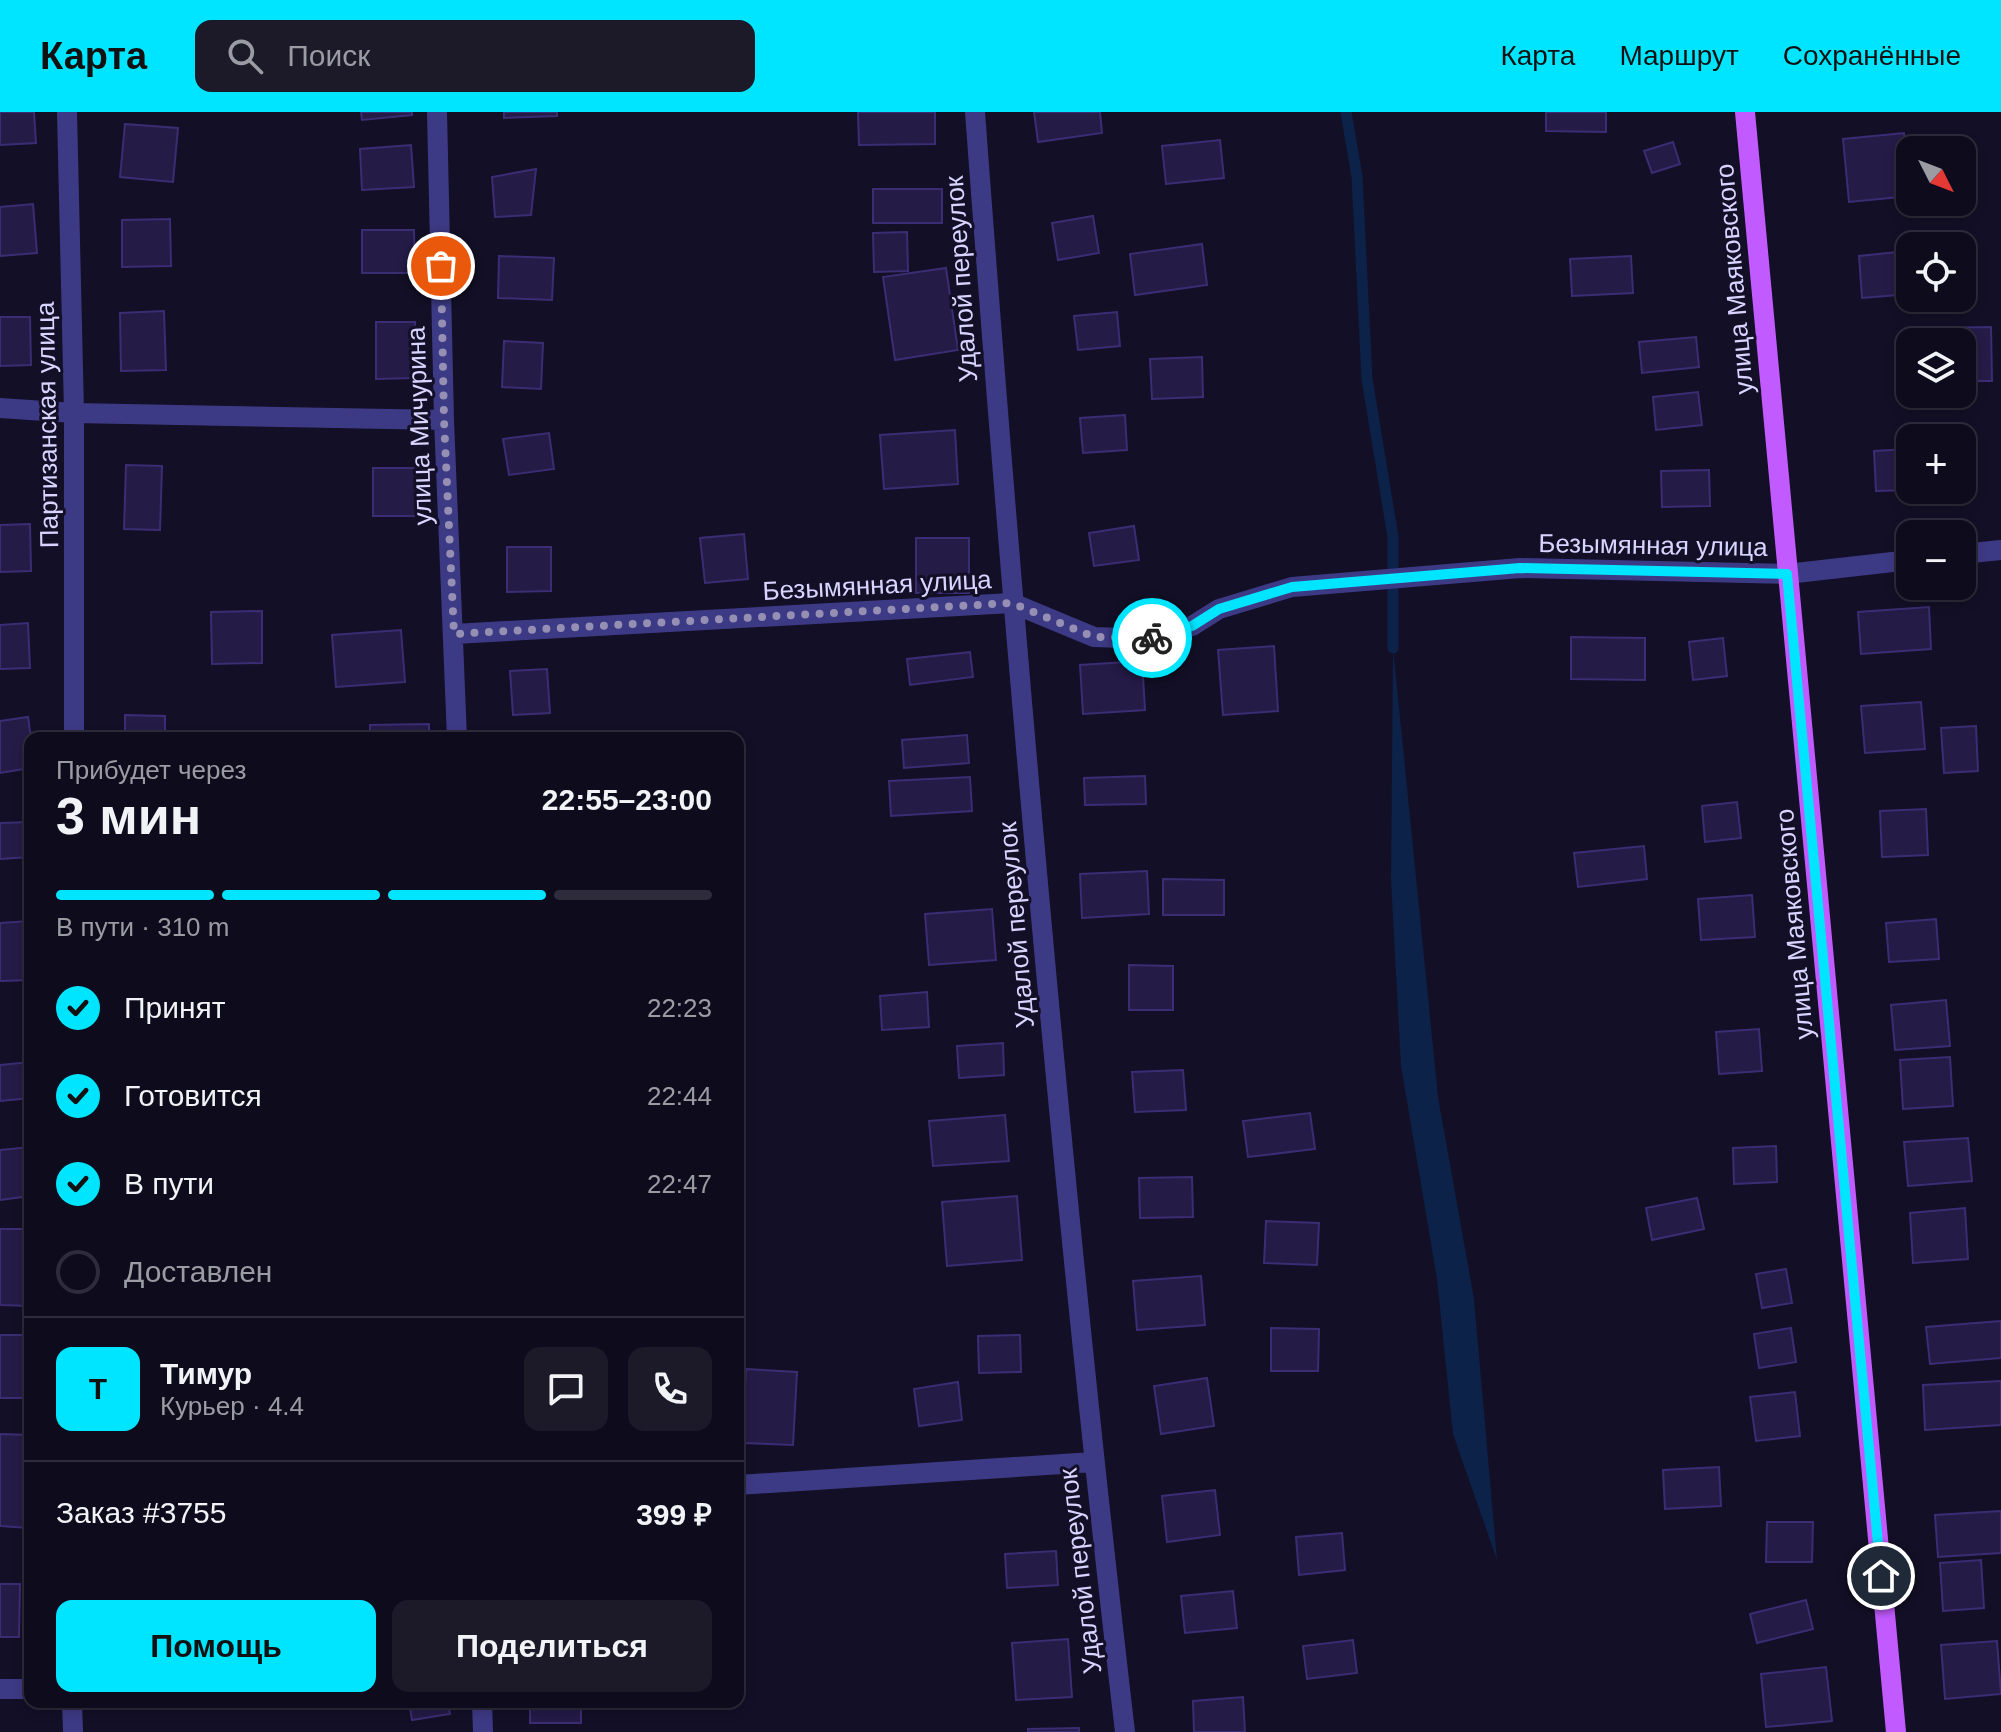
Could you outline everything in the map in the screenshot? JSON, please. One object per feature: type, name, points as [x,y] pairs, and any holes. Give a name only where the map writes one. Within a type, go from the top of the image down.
[{"type":"main road","name":"улица Маяковского","points":[[1745,112],[1896,1732]]},
{"type":"street","name":"Партизанская улица","points":[[67,112],[74,413],[74,732]]},
{"type":"street","name":"улица Мичурина","points":[[437,112],[444,420],[457,732]]},
{"type":"street","name":"Удалой переулок","points":[[975,112],[1012,603],[1093,1462],[1125,1732]]},
{"type":"street","points":[[0,408],[74,413],[444,420]]},
{"type":"street","points":[[1976,553],[2001,550]]},
{"type":"street","name":"Безымянная улица","points":[[454,634],[1012,603],[1094,637],[1148,639],[1192,626],[1219,609],[1292,587],[1520,568],[1787,574],[1896,562]]},
{"type":"street","points":[[744,1485],[1093,1462]]},
{"type":"street","points":[[0,1689],[24,1689]]},
{"type":"street","points":[[72,1708],[73,1732]]},
{"type":"street","points":[[482,1708],[483,1732]]},
{"type":"water","points":[[1393,648],[1438,1097],[1474,1299],[1497,1560],[1453,1434],[1437,1279],[1401,1066],[1391,880]]},
{"type":"building","points":[[0,112],[34,112],[36,143],[0,145]]},
{"type":"building","points":[[361,112],[412,112],[412,115],[362,120]]},
{"type":"building","points":[[504,112],[557,112],[557,116],[504,118]]},
{"type":"building","points":[[858,112],[935,112],[935,144],[859,145]]},
{"type":"building","points":[[1034,112],[1100,112],[1102,133],[1038,142]]},
{"type":"building","points":[[1546,112],[1606,112],[1606,132],[1546,131]]},
{"type":"building","points":[[125,124],[178,128],[173,182],[120,177]]},
{"type":"building","points":[[1904,133],[1904,136],[1896,136],[1896,197],[1849,202],[1843,139]]},
{"type":"building","points":[[1220,140],[1224,178],[1166,184],[1162,146]]},
{"type":"building","points":[[1673,142],[1680,164],[1652,173],[1644,151]]},
{"type":"building","points":[[411,145],[414,187],[362,190],[360,149]]},
{"type":"building","points":[[536,169],[531,215],[495,217],[492,177]]},
{"type":"building","points":[[873,189],[942,189],[942,223],[873,223]]},
{"type":"building","points":[[33,204],[37,253],[0,256],[0,207]]},
{"type":"building","points":[[1093,216],[1099,253],[1058,260],[1052,223]]},
{"type":"building","points":[[170,219],[171,266],[122,267],[122,220]]},
{"type":"building","points":[[362,230],[414,230],[415,273],[362,273]]},
{"type":"building","points":[[907,232],[908,271],[874,272],[873,233]]},
{"type":"building","points":[[1202,244],[1207,285],[1135,295],[1130,254]]},
{"type":"building","points":[[1896,252],[1896,295],[1862,298],[1859,256]]},
{"type":"building","points":[[499,256],[554,258],[552,300],[498,298]]},
{"type":"building","points":[[1631,256],[1633,293],[1572,296],[1570,259]]},
{"type":"building","points":[[946,268],[958,350],[895,360],[883,277]]},
{"type":"building","points":[[164,311],[166,370],[121,371],[120,313]]},
{"type":"building","points":[[1117,312],[1120,346],[1078,350],[1074,316]]},
{"type":"building","points":[[0,317],[30,317],[31,365],[0,366]]},
{"type":"building","points":[[376,322],[415,322],[415,378],[376,379]]},
{"type":"building","points":[[1991,327],[1992,381],[1976,381],[1976,328],[1935,328]]},
{"type":"building","points":[[1696,337],[1699,367],[1642,373],[1639,342]]},
{"type":"building","points":[[504,341],[543,343],[541,389],[502,387]]},
{"type":"building","points":[[1202,357],[1203,397],[1152,399],[1150,359]]},
{"type":"building","points":[[1698,392],[1702,425],[1656,430],[1653,397]]},
{"type":"building","points":[[1125,415],[1127,450],[1083,453],[1080,418]]},
{"type":"building","points":[[955,430],[958,484],[884,489],[880,435]]},
{"type":"building","points":[[549,433],[554,469],[509,475],[503,439]]},
{"type":"building","points":[[1896,450],[1896,490],[1876,491],[1874,451]]},
{"type":"building","points":[[126,465],[162,466],[160,530],[124,529]]},
{"type":"building","points":[[373,468],[424,468],[424,516],[373,516]]},
{"type":"building","points":[[1709,470],[1710,506],[1662,507],[1661,471]]},
{"type":"building","points":[[30,524],[31,571],[0,572],[0,525]]},
{"type":"building","points":[[1134,526],[1139,560],[1094,566],[1089,533]]},
{"type":"building","points":[[744,534],[748,579],[705,583],[700,538]]},
{"type":"building","points":[[916,538],[969,538],[969,593],[916,593]]},
{"type":"building","points":[[507,547],[551,547],[551,591],[507,592]]},
{"type":"building","points":[[1929,607],[1931,649],[1861,654],[1858,612]]},
{"type":"building","points":[[262,611],[262,663],[212,664],[211,612]]},
{"type":"building","points":[[28,623],[30,668],[0,669],[0,625]]},
{"type":"building","points":[[401,630],[405,682],[336,687],[332,635]]},
{"type":"building","points":[[1571,637],[1645,638],[1645,680],[1571,679]]},
{"type":"building","points":[[1723,638],[1727,676],[1693,680],[1689,642]]},
{"type":"building","points":[[1274,646],[1278,711],[1223,715],[1218,650]]},
{"type":"building","points":[[970,652],[973,677],[910,685],[907,659]]},
{"type":"building","points":[[1142,661],[1145,710],[1083,714],[1080,665]]},
{"type":"building","points":[[547,669],[550,713],[513,715],[510,671]]},
{"type":"building","points":[[1921,702],[1925,749],[1865,753],[1861,706]]},
{"type":"building","points":[[125,715],[165,716],[165,732],[125,732]]},
{"type":"building","points":[[28,717],[30,732],[24,732],[24,769],[0,773],[0,721]]},
{"type":"building","points":[[429,724],[429,732],[370,732],[370,725]]},
{"type":"building","points":[[1976,726],[1978,771],[1944,773],[1941,728]]},
{"type":"building","points":[[967,735],[969,763],[904,768],[902,740]]},
{"type":"building","points":[[1145,776],[1146,804],[1085,805],[1084,778]]},
{"type":"building","points":[[970,777],[972,811],[891,816],[889,781]]},
{"type":"building","points":[[1737,802],[1741,838],[1705,842],[1702,806]]},
{"type":"building","points":[[1926,809],[1928,855],[1882,857],[1880,811]]},
{"type":"building","points":[[24,822],[24,857],[0,859],[0,823]]},
{"type":"building","points":[[1644,846],[1647,879],[1578,887],[1574,853]]},
{"type":"building","points":[[1147,871],[1149,914],[1082,918],[1080,874]]},
{"type":"building","points":[[1163,879],[1224,880],[1224,915],[1163,915]]},
{"type":"building","points":[[1752,895],[1755,937],[1701,940],[1698,899]]},
{"type":"building","points":[[992,909],[996,960],[929,965],[925,914]]},
{"type":"building","points":[[1936,919],[1939,959],[1889,962],[1886,923]]},
{"type":"building","points":[[24,921],[24,980],[0,981],[0,923]]},
{"type":"building","points":[[1129,965],[1173,966],[1173,1010],[1129,1010]]},
{"type":"building","points":[[927,992],[929,1027],[882,1030],[880,996]]},
{"type":"building","points":[[1946,1000],[1950,1046],[1895,1050],[1891,1005]]},
{"type":"building","points":[[1759,1029],[1762,1071],[1719,1074],[1716,1032]]},
{"type":"building","points":[[1003,1043],[1004,1075],[959,1078],[957,1046]]},
{"type":"building","points":[[1950,1057],[1953,1106],[1903,1109],[1900,1060]]},
{"type":"building","points":[[24,1063],[24,1099],[0,1101],[0,1065]]},
{"type":"building","points":[[1183,1070],[1186,1110],[1135,1112],[1132,1072]]},
{"type":"building","points":[[1310,1113],[1315,1149],[1248,1157],[1243,1121]]},
{"type":"building","points":[[1005,1115],[1009,1161],[933,1166],[929,1121]]},
{"type":"building","points":[[1968,1138],[1972,1181],[1908,1186],[1904,1142]]},
{"type":"building","points":[[1776,1146],[1777,1182],[1734,1184],[1733,1148]]},
{"type":"building","points":[[24,1148],[24,1197],[0,1200],[0,1150]]},
{"type":"building","points":[[1192,1177],[1193,1217],[1140,1218],[1139,1178]]},
{"type":"building","points":[[1017,1196],[1022,1260],[947,1266],[942,1202]]},
{"type":"building","points":[[1697,1198],[1704,1229],[1652,1240],[1646,1208]]},
{"type":"building","points":[[1965,1208],[1968,1259],[1913,1263],[1910,1213]]},
{"type":"building","points":[[1266,1221],[1319,1223],[1317,1265],[1264,1263]]},
{"type":"building","points":[[0,1229],[24,1229],[24,1306],[0,1305]]},
{"type":"building","points":[[1786,1269],[1792,1303],[1762,1308],[1756,1274]]},
{"type":"building","points":[[1201,1276],[1205,1325],[1137,1330],[1133,1281]]},
{"type":"building","points":[[2001,1321],[2001,1358],[1930,1364],[1926,1327]]},
{"type":"building","points":[[1271,1328],[1319,1329],[1318,1371],[1271,1371]]},
{"type":"building","points":[[1791,1328],[1796,1362],[1759,1368],[1754,1334]]},
{"type":"building","points":[[0,1335],[24,1335],[24,1398],[0,1398]]},
{"type":"building","points":[[1020,1335],[1021,1372],[979,1373],[978,1336]]},
{"type":"building","points":[[746,1369],[797,1372],[793,1445],[744,1443]]},
{"type":"building","points":[[1207,1378],[1214,1426],[1161,1434],[1154,1386]]},
{"type":"building","points":[[2001,1381],[2001,1425],[1925,1430],[1923,1385]]},
{"type":"building","points":[[958,1382],[962,1420],[919,1426],[914,1389]]},
{"type":"building","points":[[1795,1392],[1800,1436],[1756,1441],[1750,1397]]},
{"type":"building","points":[[0,1434],[24,1435],[24,1528],[0,1526]]},
{"type":"building","points":[[1719,1467],[1721,1506],[1665,1509],[1663,1470]]},
{"type":"building","points":[[1215,1490],[1220,1535],[1167,1542],[1162,1496]]},
{"type":"building","points":[[2001,1511],[2001,1553],[1938,1557],[1935,1515]]},
{"type":"building","points":[[1767,1522],[1813,1522],[1812,1562],[1766,1562]]},
{"type":"building","points":[[1342,1533],[1345,1570],[1299,1575],[1296,1537]]},
{"type":"building","points":[[1056,1551],[1058,1585],[1007,1588],[1005,1554]]},
{"type":"building","points":[[1981,1560],[1984,1608],[1943,1611],[1940,1563]]},
{"type":"building","points":[[0,1584],[20,1584],[19,1637],[0,1637]]},
{"type":"building","points":[[1233,1591],[1237,1628],[1185,1633],[1181,1596]]},
{"type":"building","points":[[1806,1600],[1813,1629],[1757,1643],[1750,1614]]},
{"type":"building","points":[[1068,1639],[1072,1697],[1016,1700],[1012,1643]]},
{"type":"building","points":[[1353,1640],[1357,1673],[1307,1679],[1303,1646]]},
{"type":"building","points":[[1997,1641],[2001,1694],[1945,1699],[1941,1645]]},
{"type":"building","points":[[1826,1667],[1832,1721],[1766,1727],[1761,1674]]},
{"type":"building","points":[[1243,1697],[1245,1732],[1194,1732],[1193,1701]]},
{"type":"building","points":[[410,1708],[449,1708],[450,1714],[412,1720]]},
{"type":"building","points":[[530,1708],[581,1708],[581,1723],[530,1723]]},
{"type":"building","points":[[1079,1728],[1079,1732],[1028,1732],[1028,1729]]},
{"type":"waterway","points":[[1346,112],[1357,177],[1367,379],[1393,537],[1393,648]]},
{"type":"way so far","points":[[441,266],[444,420],[454,634],[1012,603],[1094,637],[1152,638]]},
{"type":"route","points":[[1152,638],[1192,626],[1219,609],[1292,587],[1520,568],[1787,574],[1881,1576]]}]
